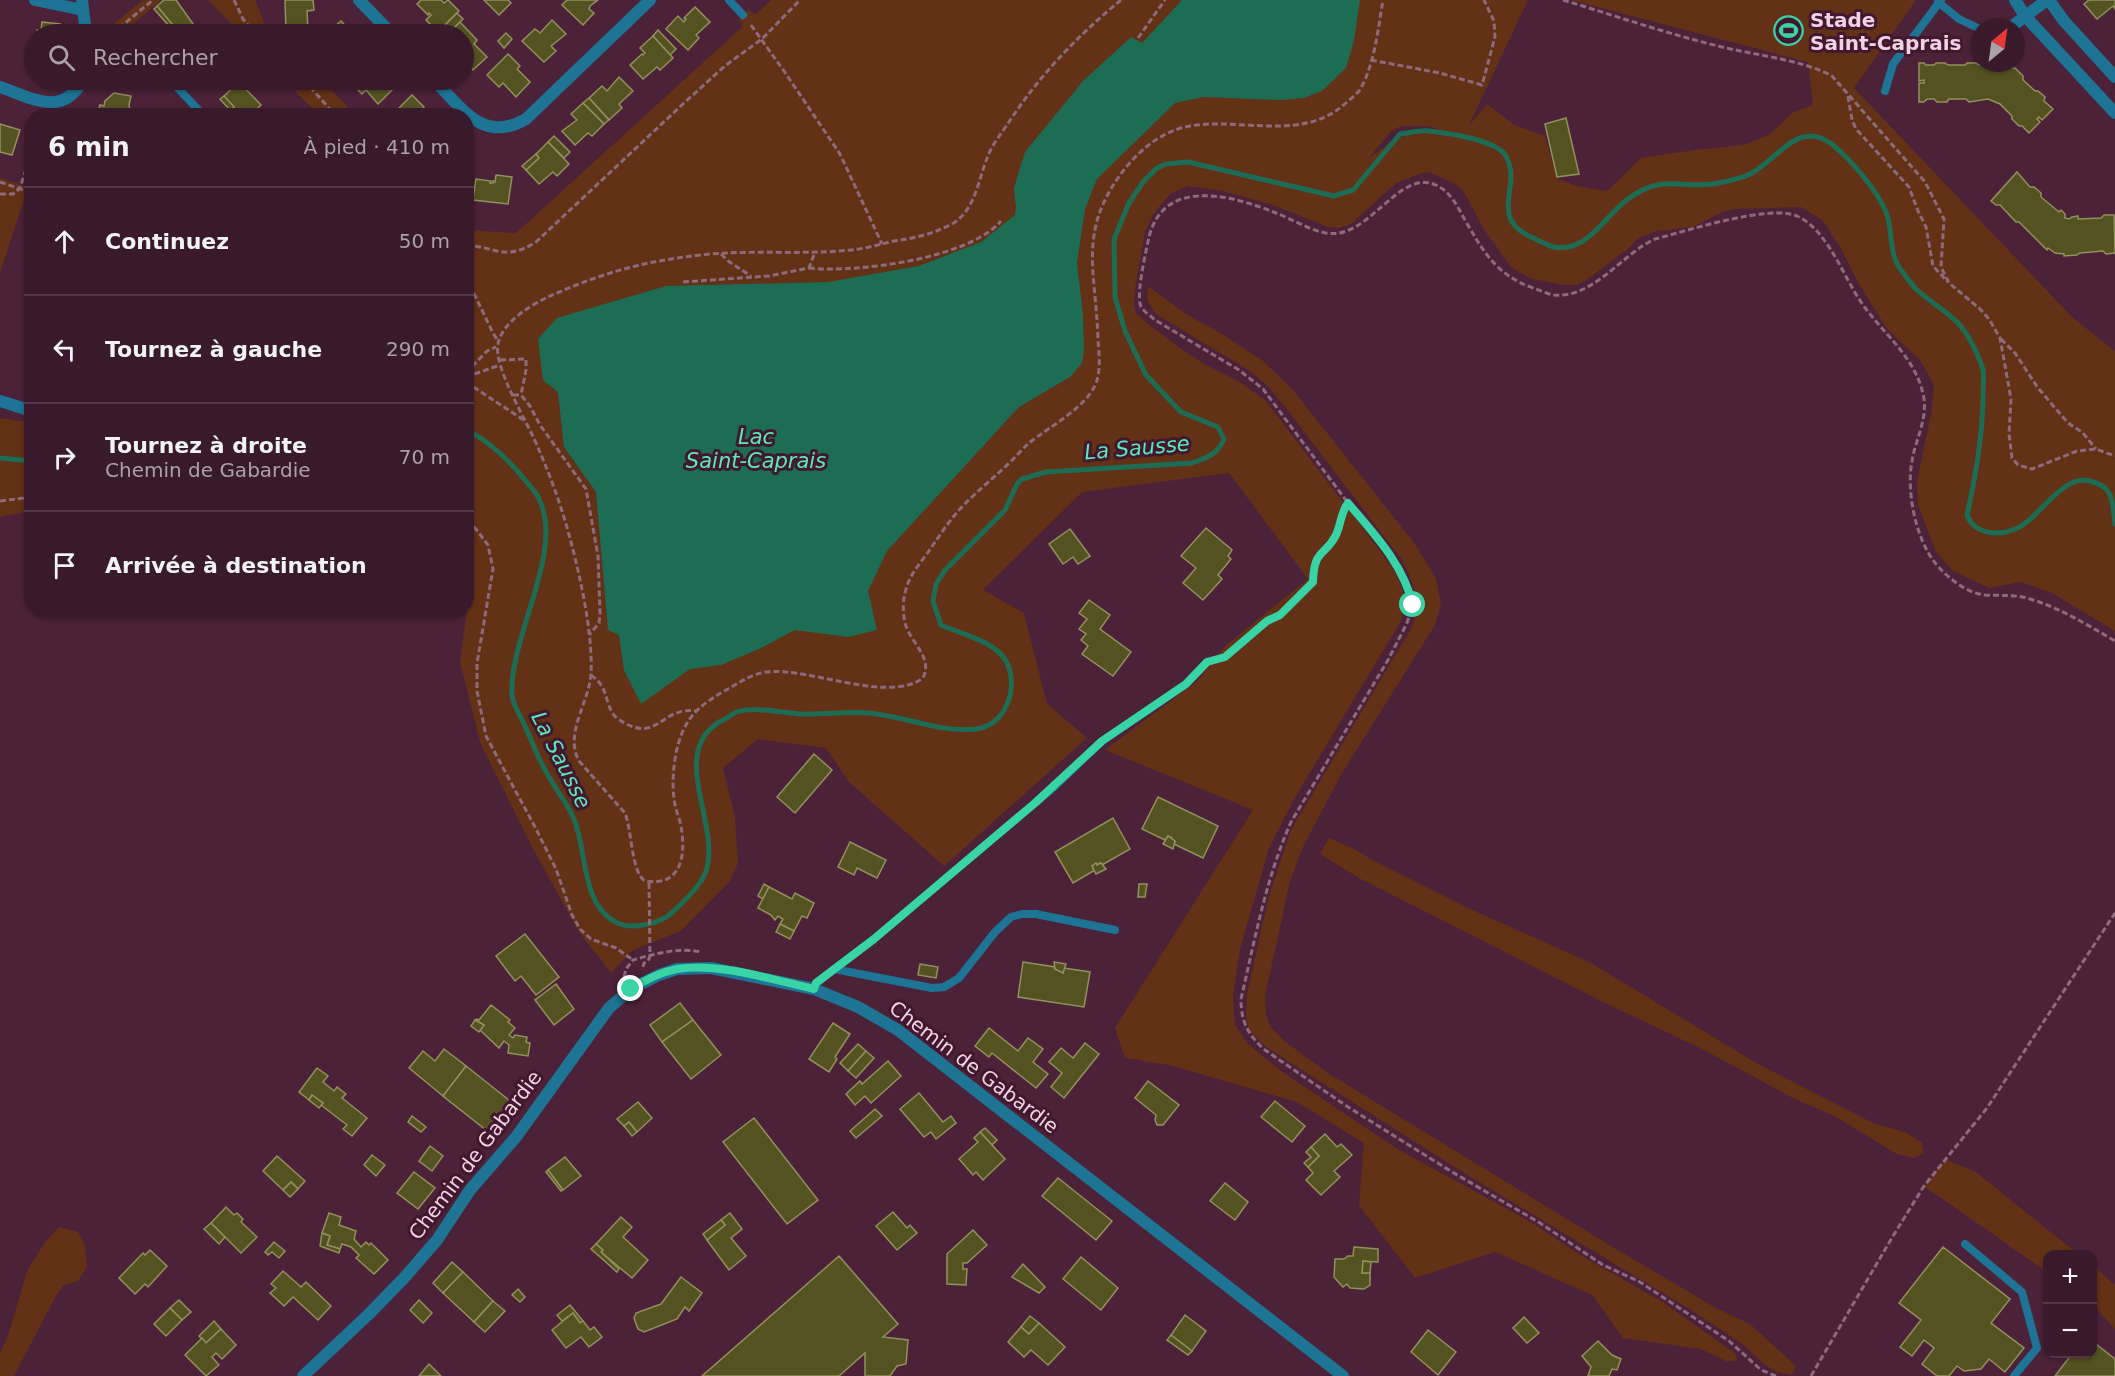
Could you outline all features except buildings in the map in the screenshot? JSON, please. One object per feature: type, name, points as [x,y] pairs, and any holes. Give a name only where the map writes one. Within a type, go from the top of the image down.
[{"type":"street","points":[[35,0],[83,5],[85,24]]},
{"type":"street","points":[[359,0],[382,24]]},
{"type":"street","points":[[474,120],[494,128],[509,127],[526,119],[650,0]]},
{"type":"street","points":[[2015,0],[2016,18]]},
{"type":"street","points":[[2022,18],[2048,0],[2115,77]]},
{"type":"street","points":[[2025,30],[2115,112]]},
{"type":"street","points":[[0,87],[55,103],[68,97],[74,90]]},
{"type":"street","points":[[444,90],[462,108]]},
{"type":"street","points":[[0,401],[24,408]]},
{"type":"street","name":"Chemin de Gabardie","points":[[311,1373],[404,1278],[437,1240],[470,1190],[516,1137],[609,1008],[631,989],[659,975],[677,969],[697,967],[754,975],[814,989],[858,1007],[898,1030],[1343,1376]]},
{"type":"lane","points":[[729,0],[743,15]]},
{"type":"lane","points":[[1885,91],[1893,64],[1940,1],[1959,19],[1971,25]]},
{"type":"lane","points":[[177,90],[196,108]]},
{"type":"lane","points":[[814,989],[816,983],[874,939],[1053,788],[1102,741],[1186,684],[1207,662]]},
{"type":"lane","points":[[834,969],[932,988],[944,987],[959,978],[995,932],[1011,917],[1036,914],[1115,930]]},
{"type":"lane","points":[[1965,1244],[2022,1292],[2037,1348],[2014,1376]]},
{"type":"path","points":[[124,24],[153,0]]},
{"type":"path","points":[[234,0],[247,24]]},
{"type":"path","points":[[474,246],[512,254],[536,242],[726,65],[762,39],[800,0]]},
{"type":"path","points":[[1121,0],[1093,23],[1057,59],[1017,108],[988,153],[967,210],[955,222],[930,235],[858,249],[703,254],[631,265],[586,280],[524,310],[510,323],[498,340],[500,365],[547,470],[571,542],[582,592],[589,635],[591,675],[573,738],[574,751],[579,761],[625,813],[638,875],[641,879],[649,882],[670,878],[675,874],[682,859],[681,827],[674,799],[675,754],[678,738],[696,711],[746,679],[766,672],[816,675],[876,687],[909,686],[923,678],[926,668],[924,659],[907,628],[903,611],[906,589],[912,574],[958,510],[1027,445],[1085,400],[1097,382],[1098,334],[1091,245],[1096,222],[1105,201],[1127,166],[1154,141],[1169,132],[1189,126],[1205,124],[1262,127],[1311,122],[1338,111],[1360,90],[1371,60],[1383,0]]},
{"type":"path","points":[[1138,38],[1165,0]]},
{"type":"path","points":[[1371,60],[1440,73],[1482,85],[1495,38],[1494,21],[1484,0]]},
{"type":"path","points":[[1563,0],[1721,47],[1822,71],[1832,76],[1925,182],[1936,201],[1944,219],[1941,267],[1949,284]]},
{"type":"path","points":[[743,15],[762,39],[840,154],[882,244]]},
{"type":"path","points":[[313,90],[329,108]]},
{"type":"path","points":[[1848,93],[1852,120],[1856,129],[1909,187],[1917,211],[1926,227],[1933,266],[1949,284],[1989,319],[2000,338],[2015,353],[2038,388],[2068,423],[2082,432],[2096,449]]},
{"type":"path","points":[[0,194],[13,194],[20,188],[24,175]]},
{"type":"path","points":[[0,182],[24,189]]},
{"type":"path","points":[[1776,1376],[1761,1370],[1729,1341],[1640,1282],[1604,1265],[1540,1223],[1452,1172],[1348,1107],[1264,1050],[1244,1025],[1240,999],[1279,849],[1291,822],[1388,660],[1407,623],[1413,605],[1409,588],[1395,562],[1263,388],[1239,370],[1155,320],[1144,311],[1140,305],[1140,296],[1151,231],[1156,220],[1173,201],[1199,195],[1233,200],[1273,212],[1322,233],[1335,235],[1346,233],[1359,226],[1400,192],[1419,182],[1434,184],[1446,191],[1455,203],[1493,264],[1523,284],[1553,295],[1566,295],[1603,278],[1645,243],[1655,239],[1750,216],[1778,213],[1796,215],[1808,222],[1822,236],[1862,304],[1911,364],[1920,385],[1924,401],[1923,421],[1911,462],[1910,498],[1918,531],[1935,563],[1954,582],[1970,590],[1983,595],[2028,598],[2055,608],[2115,641]]},
{"type":"path","points":[[683,282],[770,276],[809,268],[834,271],[858,269],[924,257],[973,240],[992,230],[1000,221]]},
{"type":"path","points":[[809,268],[815,252]]},
{"type":"path","points":[[721,254],[753,277]]},
{"type":"path","points":[[474,294],[498,340]]},
{"type":"path","points":[[2000,338],[2011,399],[2009,447],[2012,458],[2018,465],[2032,469],[2077,452],[2096,449],[2115,456]]},
{"type":"path","points":[[474,366],[487,351],[497,346]]},
{"type":"path","points":[[500,360],[526,359],[521,395],[586,489],[598,556],[600,613],[599,623],[589,635]]},
{"type":"path","points":[[474,373],[500,365]]},
{"type":"path","points":[[474,387],[526,422]]},
{"type":"path","points":[[513,395],[521,395]]},
{"type":"path","points":[[0,501],[24,498]]},
{"type":"path","points":[[1207,662],[1225,657],[1267,621],[1280,615],[1313,582],[1313,566],[1318,555],[1335,537],[1344,507],[1348,503]]},
{"type":"path","points":[[474,527],[488,545],[493,569],[477,663],[477,691],[486,736],[556,869],[572,915],[580,929],[591,939],[616,948],[633,960],[650,955],[692,950],[709,954]]},
{"type":"path","points":[[591,675],[601,684],[613,713],[618,719],[643,730],[651,728],[672,714],[689,710],[696,711]]},
{"type":"path","points":[[643,969],[650,955],[649,882]]},
{"type":"path","points":[[1811,1376],[1924,1186],[2001,1088],[2115,913]]},
{"type":"shaded area","points":[[143,0],[161,0],[133,24],[113,24]]},
{"type":"shaded area","points":[[208,0],[255,0],[265,24],[231,24]]},
{"type":"shaded area","points":[[771,0],[1528,0],[1468,127],[1487,104],[1514,125],[1545,136],[1557,179],[1577,186],[1607,191],[1641,158],[1743,145],[1769,135],[1792,113],[1813,105],[1808,62],[1571,0],[1916,0],[1854,88],[2073,318],[2115,351],[2115,631],[2052,593],[2021,582],[1989,588],[1953,571],[1936,552],[1918,505],[1917,481],[1931,414],[1934,385],[1920,360],[1887,329],[1822,220],[1801,207],[1733,209],[1693,227],[1657,231],[1638,238],[1630,247],[1588,279],[1577,285],[1565,285],[1532,279],[1512,268],[1483,228],[1464,192],[1455,184],[1430,172],[1396,183],[1351,224],[1339,228],[1328,227],[1273,205],[1223,191],[1188,186],[1170,194],[1154,213],[1145,232],[1135,289],[1136,313],[1148,324],[1206,365],[1240,382],[1266,401],[1384,556],[1399,579],[1403,594],[1401,621],[1293,801],[1269,848],[1240,949],[1233,996],[1235,1025],[1248,1044],[1281,1071],[1399,1150],[1531,1222],[1580,1255],[1661,1301],[1736,1354],[1737,1361],[1726,1361],[1701,1349],[1623,1338],[1592,1295],[1495,1252],[1415,1278],[1359,1205],[1364,1143],[1297,1102],[1169,1065],[1125,1058],[1115,1028],[1253,810],[1105,750],[1196,682],[1224,647],[1308,579],[1229,473],[1082,492],[983,590],[1024,613],[1047,704],[1087,738],[944,866],[849,782],[826,748],[758,739],[723,768],[735,817],[738,863],[730,881],[681,931],[633,950],[611,973],[579,932],[532,847],[481,745],[460,662],[466,618],[474,618],[474,230],[516,233],[741,28],[739,18],[748,10],[756,14]],"holes":[[[1401,126],[1437,128],[1397,138],[1369,158],[1390,132]]]},
{"type":"shaded area","points":[[294,90],[331,90],[349,108],[312,108]]},
{"type":"shaded area","points":[[0,178],[24,186],[24,199],[0,273]]},
{"type":"shaded area","points":[[1148,286],[1186,314],[1263,361],[1293,390],[1415,544],[1436,578],[1441,604],[1435,625],[1342,773],[1303,847],[1290,881],[1265,996],[1266,1014],[1270,1026],[1284,1041],[1331,1075],[1611,1246],[1716,1308],[1750,1324],[1796,1366],[1792,1375],[1776,1372],[1741,1343],[1691,1310],[1453,1166],[1266,1047],[1249,1030],[1246,1017],[1247,994],[1269,896],[1291,830],[1411,629],[1416,610],[1416,594],[1402,560],[1268,386],[1250,371],[1156,314],[1147,300]]},
{"type":"shaded area","points":[[0,418],[24,422],[24,512],[0,517]]},
{"type":"shaded area","points":[[1329,838],[1470,909],[1591,963],[1758,1064],[1875,1124],[1905,1132],[1922,1143],[1924,1153],[1914,1158],[1897,1154],[1836,1117],[1791,1097],[1704,1050],[1603,1002],[1359,878],[1320,854]]},
{"type":"shaded area","points":[[1945,1159],[1976,1172],[2073,1250],[2043,1250],[2043,1269],[1924,1186]]},
{"type":"shaded area","points":[[59,1227],[78,1232],[85,1245],[87,1267],[78,1281],[64,1285],[56,1296],[14,1376],[0,1376],[0,1353],[8,1336],[27,1271],[43,1245]]},
{"type":"shaded area","points":[[2097,1269],[2115,1285],[2115,1329],[2097,1309]]},
{"type":"water","name":"Lac Saint-Caprais","points":[[1182,0],[1360,0],[1354,41],[1346,68],[1322,91],[1304,98],[1281,100],[1203,97],[1175,103],[1097,179],[1085,209],[1077,263],[1083,315],[1082,363],[1070,377],[1019,407],[887,551],[868,591],[877,630],[848,637],[795,630],[721,665],[690,669],[641,704],[624,670],[619,635],[608,630],[596,492],[564,447],[558,392],[543,380],[538,339],[557,318],[666,286],[828,282],[919,266],[981,242],[1015,215],[1014,188],[1025,152],[1083,81],[1131,37],[1142,43]]},
{"type":"waterway","name":"La Sausse","points":[[474,434],[502,455],[533,489],[539,499],[545,520],[545,544],[541,569],[513,672],[512,695],[515,706],[541,763],[574,819],[587,878],[598,905],[607,916],[620,924],[631,926],[651,923],[668,916],[691,894],[705,874],[709,849],[696,768],[698,750],[706,734],[721,721],[744,710],[800,714],[852,712],[882,715],[949,729],[986,727],[995,721],[1007,704],[1011,693],[1010,671],[1006,661],[994,648],[941,625],[933,601],[936,584],[945,570],[1005,510],[1017,484],[1022,479],[1046,472],[1192,463],[1207,457],[1218,449],[1224,439],[1218,427],[1181,412],[1146,375],[1125,331],[1115,297],[1114,239],[1129,203],[1143,182],[1157,168],[1166,164],[1188,162],[1334,196],[1353,190],[1400,134],[1426,131],[1459,136],[1493,146],[1506,156],[1511,179],[1508,210],[1511,220],[1518,229],[1548,245],[1566,247],[1586,239],[1620,206],[1640,191],[1661,184],[1712,184],[1746,176],[1798,139],[1808,136],[1820,138],[1841,152],[1873,189],[1888,218],[1897,264],[1916,289],[1962,327],[1979,358],[1983,373],[1983,410],[1978,455],[1967,515],[1970,521],[1977,528],[1987,532],[2001,533],[2012,530],[2024,524],[2060,491],[2080,480],[2098,484],[2108,491],[2115,524]]},
{"type":"waterway","name":"La Sausse","points":[[0,458],[24,460]]},
{"type":"place","name":"Stade Saint-Caprais","points":[[1789,31]]},
{"type":"route","points":[[631,989],[677,969],[697,967],[754,975],[814,989],[816,983],[874,939],[1053,788],[1102,741],[1186,684],[1207,662],[1225,657],[1267,621],[1280,615],[1313,582],[1313,566],[1318,555],[1335,537],[1344,507],[1348,503],[1400,569],[1409,588],[1413,605]]}]
